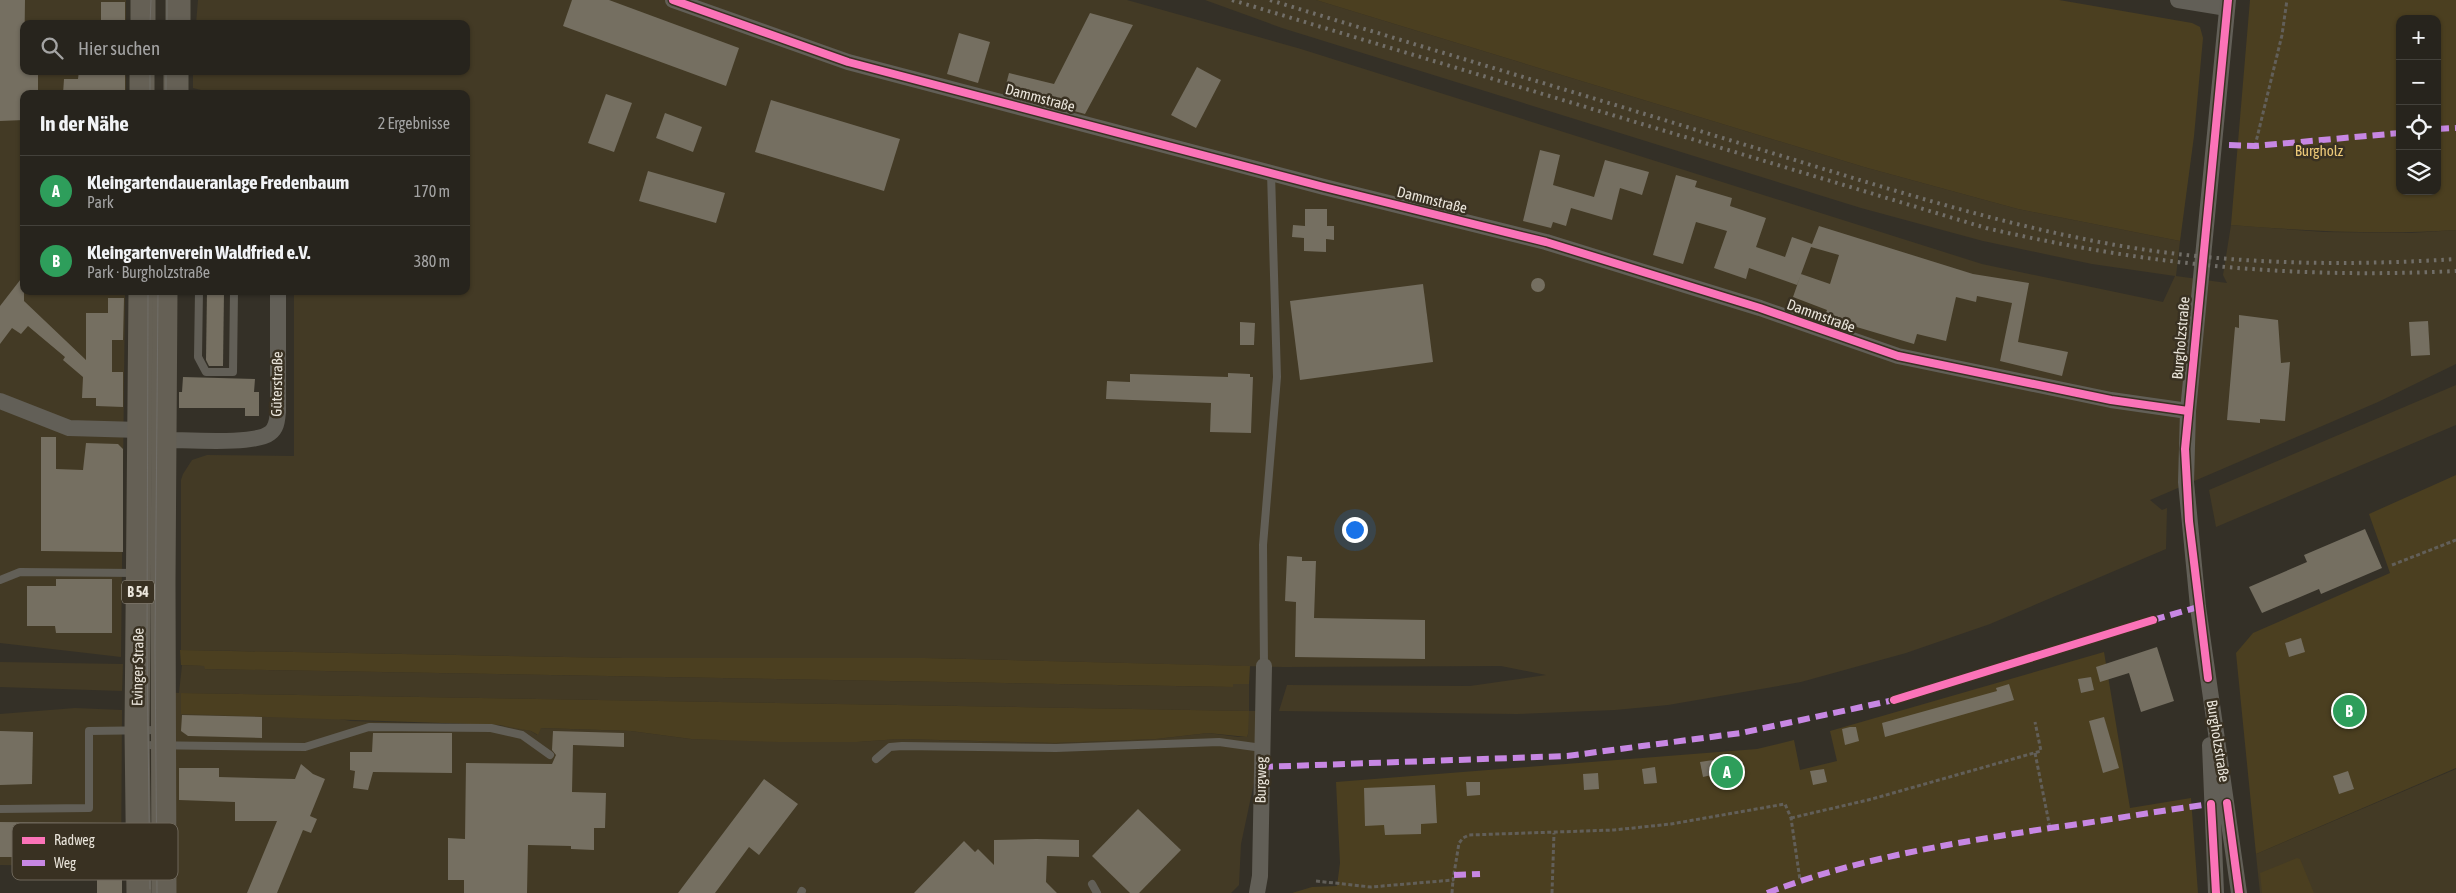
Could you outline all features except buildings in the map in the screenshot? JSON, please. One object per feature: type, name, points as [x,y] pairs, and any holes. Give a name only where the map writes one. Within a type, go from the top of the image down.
[{"type":"main road","points":[[143,0],[143,20]]},
{"type":"main road","points":[[178,0],[178,20]]},
{"type":"main road","points":[[142,75],[142,90]]},
{"type":"main road","points":[[176,75],[176,90]]},
{"type":"main road","name":"Evinger Straße","points":[[141,295],[140,435],[163,737],[164,823]]},
{"type":"main road","name":"Evinger Straße","points":[[138,823],[137,737],[165,439],[165,295]]},
{"type":"main road","name":"Evinger Straße","points":[[139,880],[139,893]]},
{"type":"main road","name":"Evinger Straße","points":[[164,880],[164,893]]},
{"type":"street","name":"Dammstraße","points":[[673,0],[848,62],[1271,173],[1546,242],[1760,308],[1898,356],[2111,400],[2188,411]]},
{"type":"street","points":[[2178,0],[2228,4]]},
{"type":"street","name":"Burgholzstraße","points":[[2216,893],[2219,803],[2208,678],[2198,607],[2186,482],[2188,411],[2228,4]]},
{"type":"street","name":"Güterstraße","points":[[0,401],[70,428],[165,439],[259,438],[270,433],[276,426],[278,412],[278,295]]},
{"type":"street","name":"Burgweg","points":[[1257,893],[1260,876],[1264,666]]},
{"type":"street","name":"Burgholzstraße","points":[[2219,803],[2239,893]]},
{"type":"lane","points":[[1264,666],[1263,545],[1277,377],[1271,173]]},
{"type":"lane","points":[[199,295],[198,357],[206,372],[233,372],[234,295]]},
{"type":"lane","points":[[0,580],[20,572],[151,573]]},
{"type":"lane","points":[[0,808],[89,808],[89,731],[137,737],[163,737],[305,747],[369,726],[491,728],[522,734],[550,755]]},
{"type":"lane","points":[[137,737],[163,737]]},
{"type":"lane","points":[[876,759],[890,747],[902,746],[1056,748],[1219,742],[1262,748]]},
{"type":"lane","points":[[1092,884],[1097,893]]},
{"type":"path","points":[[2255,146],[2282,35],[2287,0]]},
{"type":"path","points":[[2392,565],[2456,540]]},
{"type":"path","points":[[1791,818],[1881,797],[2041,751],[2035,722]]},
{"type":"path","points":[[2035,753],[2050,828]]},
{"type":"path","points":[[1452,893],[1459,843],[1469,835],[1614,830],[1671,824],[1785,804],[1791,818],[1800,880]]},
{"type":"path","points":[[1552,893],[1554,833]]},
{"type":"path","points":[[1316,881],[1371,887],[1453,880]]},
{"type":"path","points":[[1370,893],[1371,887]]},
{"type":"shaded area","points":[[0,0],[126,0],[126,20],[20,20],[20,75],[126,75],[126,90],[20,90],[20,295],[125,295],[121,657],[0,643]]},
{"type":"shaded area","points":[[198,0],[1127,0],[1301,49],[1982,264],[2163,302],[2175,276],[2092,264],[1983,241],[1861,208],[1282,28],[1205,0],[1316,0],[1864,167],[2018,209],[2180,241],[2176,276],[2227,283],[2223,275],[2231,225],[2324,232],[2411,233],[2456,230],[2456,364],[2378,402],[2150,500],[2162,510],[2167,508],[2166,549],[1990,624],[1906,653],[1801,682],[1668,705],[1615,710],[1517,714],[1279,711],[1287,685],[1470,686],[1546,675],[1501,666],[1284,667],[925,658],[622,658],[181,650],[181,480],[192,460],[207,455],[294,456],[294,295],[470,295],[470,90],[201,90],[193,88],[193,75],[470,75],[470,20],[196,20]]},
{"type":"shaded area","points":[[2456,385],[2456,425],[2216,527],[2209,490]]},
{"type":"shaded area","points":[[0,662],[123,664],[122,691],[0,687]]},
{"type":"shaded area","points":[[182,665],[205,666],[205,669],[1232,687],[1233,684],[1249,684],[1249,711],[1263,711],[1258,764],[1241,844],[1239,885],[1231,893],[164,893],[164,880],[178,880],[178,823],[164,823],[163,692],[179,693]],"holes":[[[181,693],[1248,711],[1247,737],[1208,733],[1156,739],[1055,743],[898,739],[857,742],[691,739],[631,731],[540,728],[537,735],[531,731],[511,726],[262,716]]]},
{"type":"shaded area","points":[[75,708],[122,710],[121,823],[12,823],[12,865],[0,865],[0,714]]},
{"type":"shaded area","points":[[2456,769],[2456,893],[2260,893],[2256,854]]},
{"type":"green space","points":[[1316,0],[2059,0],[2192,23],[2200,27],[2203,38],[2194,136],[2180,241],[2018,209],[1864,167]]},
{"type":"green space","name":"Burgholz","points":[[2250,0],[2456,0],[2456,230],[2343,232],[2231,225]]},
{"type":"green space","points":[[2456,475],[2456,768],[2256,854],[2236,653],[2253,633],[2390,573],[2369,514]]},
{"type":"green space","points":[[180,650],[622,658],[925,658],[1250,666],[1249,684],[1233,684],[1233,687],[205,669],[204,666],[181,665]]},
{"type":"green space","points":[[2104,652],[2130,808],[2191,798],[2198,893],[1292,893],[1312,887],[1337,886],[1340,863],[1336,782],[1757,749],[1794,740],[1800,770],[1837,761],[1830,731]]},
{"type":"green space","points":[[181,693],[1249,711],[1247,737],[1208,733],[1156,739],[1055,743],[899,739],[857,742],[779,742],[691,739],[631,731],[541,728],[538,735],[531,731],[499,725],[181,714]]},
{"type":"green space","points":[[2297,858],[2300,859],[2314,893],[2262,893],[2260,873]]},
{"type":"tram line","points":[[150,20],[151,0]]},
{"type":"tram line","points":[[167,0],[167,20]]},
{"type":"tram line","points":[[150,75],[150,90]]},
{"type":"tram line","points":[[166,75],[166,90]]},
{"type":"tram line","points":[[148,295],[147,648],[149,823]]},
{"type":"tram line","points":[[156,823],[155,647],[158,295]]},
{"type":"tram line","points":[[150,880],[150,889]]},
{"type":"tram line","points":[[157,880],[157,893]]},
{"type":"railway","points":[[1232,0],[1986,228],[2104,251],[2220,266],[2277,271],[2336,273],[2456,271]]},
{"type":"railway","points":[[1270,0],[1901,192],[2042,230],[2134,248],[2226,259],[2318,263],[2456,259]]},
{"type":"marked path","points":[[2441,129],[2456,128]]},
{"type":"marked path","points":[[2229,145],[2255,146],[2396,133]]},
{"type":"marked path","points":[[2153,620],[2198,607]]},
{"type":"marked path","points":[[1261,767],[1567,756],[1741,733],[1894,700]]},
{"type":"marked path","points":[[1767,893],[1836,870],[1907,853],[2014,834],[2211,804]]},
{"type":"marked path","points":[[1454,875],[1480,874]]},
{"type":"cycle path","points":[[673,0],[848,62],[1324,187],[1546,242],[1760,308],[1898,356],[2111,400],[2188,411]]},
{"type":"cycle path","points":[[2208,678],[2189,521],[2185,449],[2228,0]]},
{"type":"cycle path","points":[[1894,700],[2153,620]]},
{"type":"cycle path","points":[[2227,803],[2239,893]]},
{"type":"cycle path","points":[[2211,804],[2216,893]]},
{"type":"place","name":"Kleingartenverein Waldfried e.V.","points":[[2349,711]]},
{"type":"place","name":"Kleingartendaueranlage Fredenbaum","points":[[1727,772]]}]
